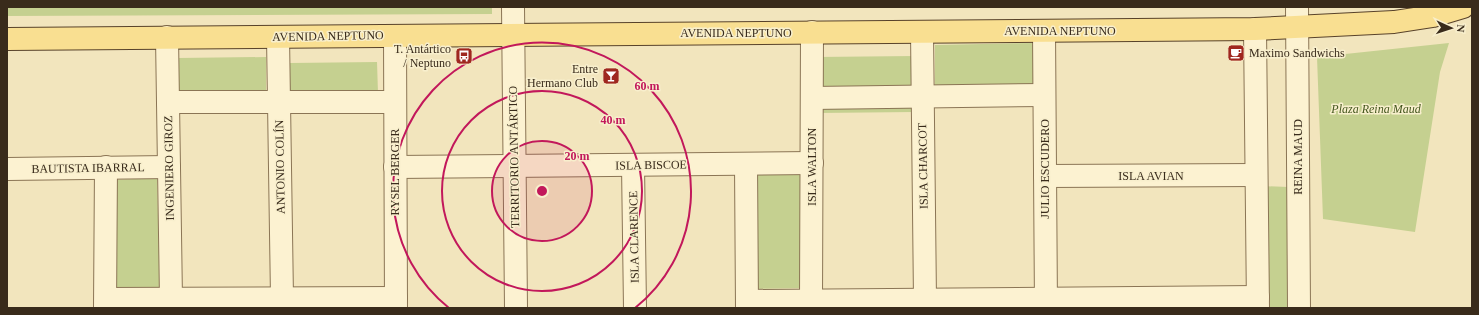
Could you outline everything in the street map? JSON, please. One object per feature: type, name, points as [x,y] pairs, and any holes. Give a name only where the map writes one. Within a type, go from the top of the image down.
[{"type":"main road","name":"AVENIDA NEPTUNO","points":[[7,39],[1255,29],[1297,16],[1394,22],[1433,16],[1463,7]]},
{"type":"street","name":"TERRITORIO ANTÁRTICO","points":[[513,7],[516,308]]},
{"type":"street","name":"REINA MAUD","points":[[1297,16],[1299,308]]},
{"type":"street","points":[[746,164],[747,305],[811,301],[925,300],[1046,304],[1258,303],[1255,29]]},
{"type":"street","name":"JULIO ESCUDERO","points":[[1044,31],[1046,304]]},
{"type":"street","name":"ISLA WALTON","points":[[811,301],[812,32]]},
{"type":"street","name":"ISLA CHARCOT","points":[[922,32],[925,300]]},
{"type":"street","name":"RYSEL BERGER","points":[[394,36],[396,303]]},
{"type":"street","name":"ANTONIO COLÍN","points":[[278,37],[282,298]]},
{"type":"street","name":"INGENIERO GIROZ","points":[[167,38],[171,299]]},
{"type":"street","points":[[812,98],[1044,95]]},
{"type":"street","points":[[168,102],[395,102]]},
{"type":"street","name":"ISLA BISCOE","points":[[395,167],[812,163]]},
{"type":"street","name":"ISLA CLARENCE","points":[[633,165],[635,308]]},
{"type":"street","name":"BAUTISTA IBARRAL","points":[[7,169],[169,167]]},
{"type":"street","points":[[106,168],[106,304],[171,299],[282,298],[396,303]]},
{"type":"street","name":"ISLA AVIAN","points":[[1045,176],[1256,175]]},
{"type":"green space","points":[[7,7],[492,7],[492,14],[7,16]]},
{"type":"green space","points":[[1033,43],[1034,99],[935,100],[935,45]]},
{"type":"green space","name":"Plaza Reina Maud","points":[[1449,43],[1440,72],[1415,232],[1323,219],[1317,57]]},
{"type":"green space","points":[[915,56],[915,112],[817,113],[816,57]]},
{"type":"green space","points":[[266,57],[266,90],[178,91],[178,58]]},
{"type":"green space","points":[[377,62],[378,94],[290,96],[290,63]]},
{"type":"green space","points":[[753,169],[804,170],[804,288],[755,289]]},
{"type":"green space","points":[[157,178],[160,290],[115,291],[112,180]]},
{"type":"green space","points":[[1260,186],[1288,187],[1289,308],[1261,308]]},
{"type":"place","name":"Maximo Sandwichs","points":[[1236,53]]},
{"type":"place","name":"T. Antártico / Neptuno","points":[[464,56]]},
{"type":"place","name":"Entre Hermano Club","points":[[611,76]]}]
